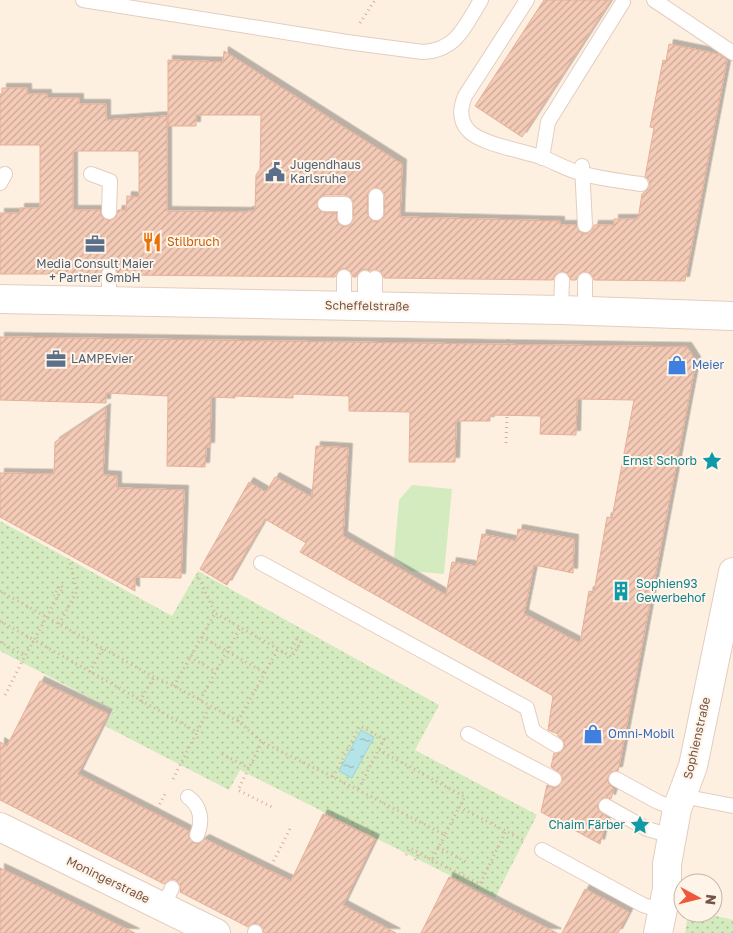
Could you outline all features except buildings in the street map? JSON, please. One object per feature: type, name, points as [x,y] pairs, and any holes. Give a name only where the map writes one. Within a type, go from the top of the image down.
[{"type":"street","name":"Scheffelstraße","points":[[0,299],[573,310],[733,316]]},
{"type":"street","name":"Sophienstraße","points":[[668,907],[667,864],[672,836],[680,803],[693,766],[733,572]]},
{"type":"street","name":"Moningerstraße","points":[[0,828],[168,897],[216,933]]},
{"type":"lane","points":[[83,0],[347,42],[423,52],[445,48],[454,41],[481,0]]},
{"type":"lane","points":[[526,0],[465,96],[461,104],[463,123],[479,139],[583,170],[641,184]]},
{"type":"lane","points":[[654,0],[733,53]]},
{"type":"lane","points":[[542,158],[548,122],[623,2]]},
{"type":"lane","points":[[583,170],[585,225]]},
{"type":"lane","points":[[91,174],[110,181],[110,212]]},
{"type":"lane","points":[[376,196],[376,213]]},
{"type":"lane","points":[[324,204],[345,204],[345,218]]},
{"type":"lane","points":[[109,274],[109,301]]},
{"type":"lane","points":[[344,277],[361,306]]},
{"type":"lane","points":[[361,306],[370,278]]},
{"type":"lane","points":[[562,280],[573,310]]},
{"type":"lane","points":[[573,310],[585,280]]},
{"type":"lane","points":[[261,563],[526,708],[533,732],[556,745]]},
{"type":"lane","points":[[468,734],[554,779]]},
{"type":"lane","points":[[616,779],[658,802],[733,806]]},
{"type":"lane","points":[[188,798],[196,804],[201,818],[197,835]]},
{"type":"lane","points":[[606,806],[647,829],[672,836]]},
{"type":"lane","points":[[542,850],[643,905],[668,907]]},
{"type":"path","points":[[506,443],[507,415]]},
{"type":"path","points":[[59,624],[77,591],[69,559]]},
{"type":"path","points":[[196,574],[215,613],[292,657],[301,642],[297,639],[290,651]]},
{"type":"path","points":[[5,695],[63,587],[60,585],[54,596]]},
{"type":"path","points":[[0,591],[154,677],[238,721],[262,742],[333,776],[445,835]]},
{"type":"path","points":[[174,686],[215,613]]},
{"type":"path","points":[[0,621],[197,732]]},
{"type":"path","points":[[200,700],[240,628]]},
{"type":"path","points":[[202,637],[265,673]]},
{"type":"path","points":[[0,642],[25,656]]},
{"type":"path","points":[[90,672],[103,648]]},
{"type":"path","points":[[238,721],[278,650]]},
{"type":"path","points":[[190,657],[216,672]]},
{"type":"path","points":[[140,701],[154,677]]},
{"type":"path","points":[[172,780],[210,706]]},
{"type":"path","points":[[333,776],[360,726],[384,739],[358,790]]},
{"type":"path","points":[[262,742],[238,790],[272,807]]},
{"type":"path","points":[[378,750],[465,797],[432,860]]},
{"type":"path","points":[[222,754],[249,768]]},
{"type":"path","points":[[155,813],[168,788]]},
{"type":"path","points":[[459,807],[542,850]]},
{"type":"path","points":[[269,870],[290,827]]},
{"type":"path","points":[[406,855],[410,848],[480,884],[506,831]]},
{"type":"path","points":[[438,847],[468,863]]},
{"type":"path","points":[[416,860],[419,853]]},
{"type":"green space","points":[[412,485],[452,489],[444,574],[411,571],[394,558],[399,500]]},
{"type":"green space","points":[[0,521],[172,616],[198,571],[439,705],[415,750],[537,815],[495,898],[240,770],[229,790],[105,726],[114,710],[0,651]]},
{"type":"green space","points":[[723,918],[733,920],[733,933],[685,933],[686,923],[723,923]]},
{"type":"water","points":[[361,730],[374,737],[352,778],[339,771]]},
{"type":"place","name":"Jugendhaus Karlsruhe","points":[[275,172]]},
{"type":"place","name":"Stilbruch","points":[[152,242]]},
{"type":"place","name":"Media Consult Maier + Partner GmbH","points":[[95,244]]},
{"type":"place","name":"LAMPEvier","points":[[56,359]]},
{"type":"place","name":"Meier","points":[[677,365]]},
{"type":"place","name":"Ernst Schorb","points":[[712,461]]},
{"type":"place","name":"Sophien93 Gewerbehof","points":[[621,591]]},
{"type":"place","name":"Omni-Mobil","points":[[593,734]]},
{"type":"place","name":"Chaim Färber","points":[[640,825]]}]
